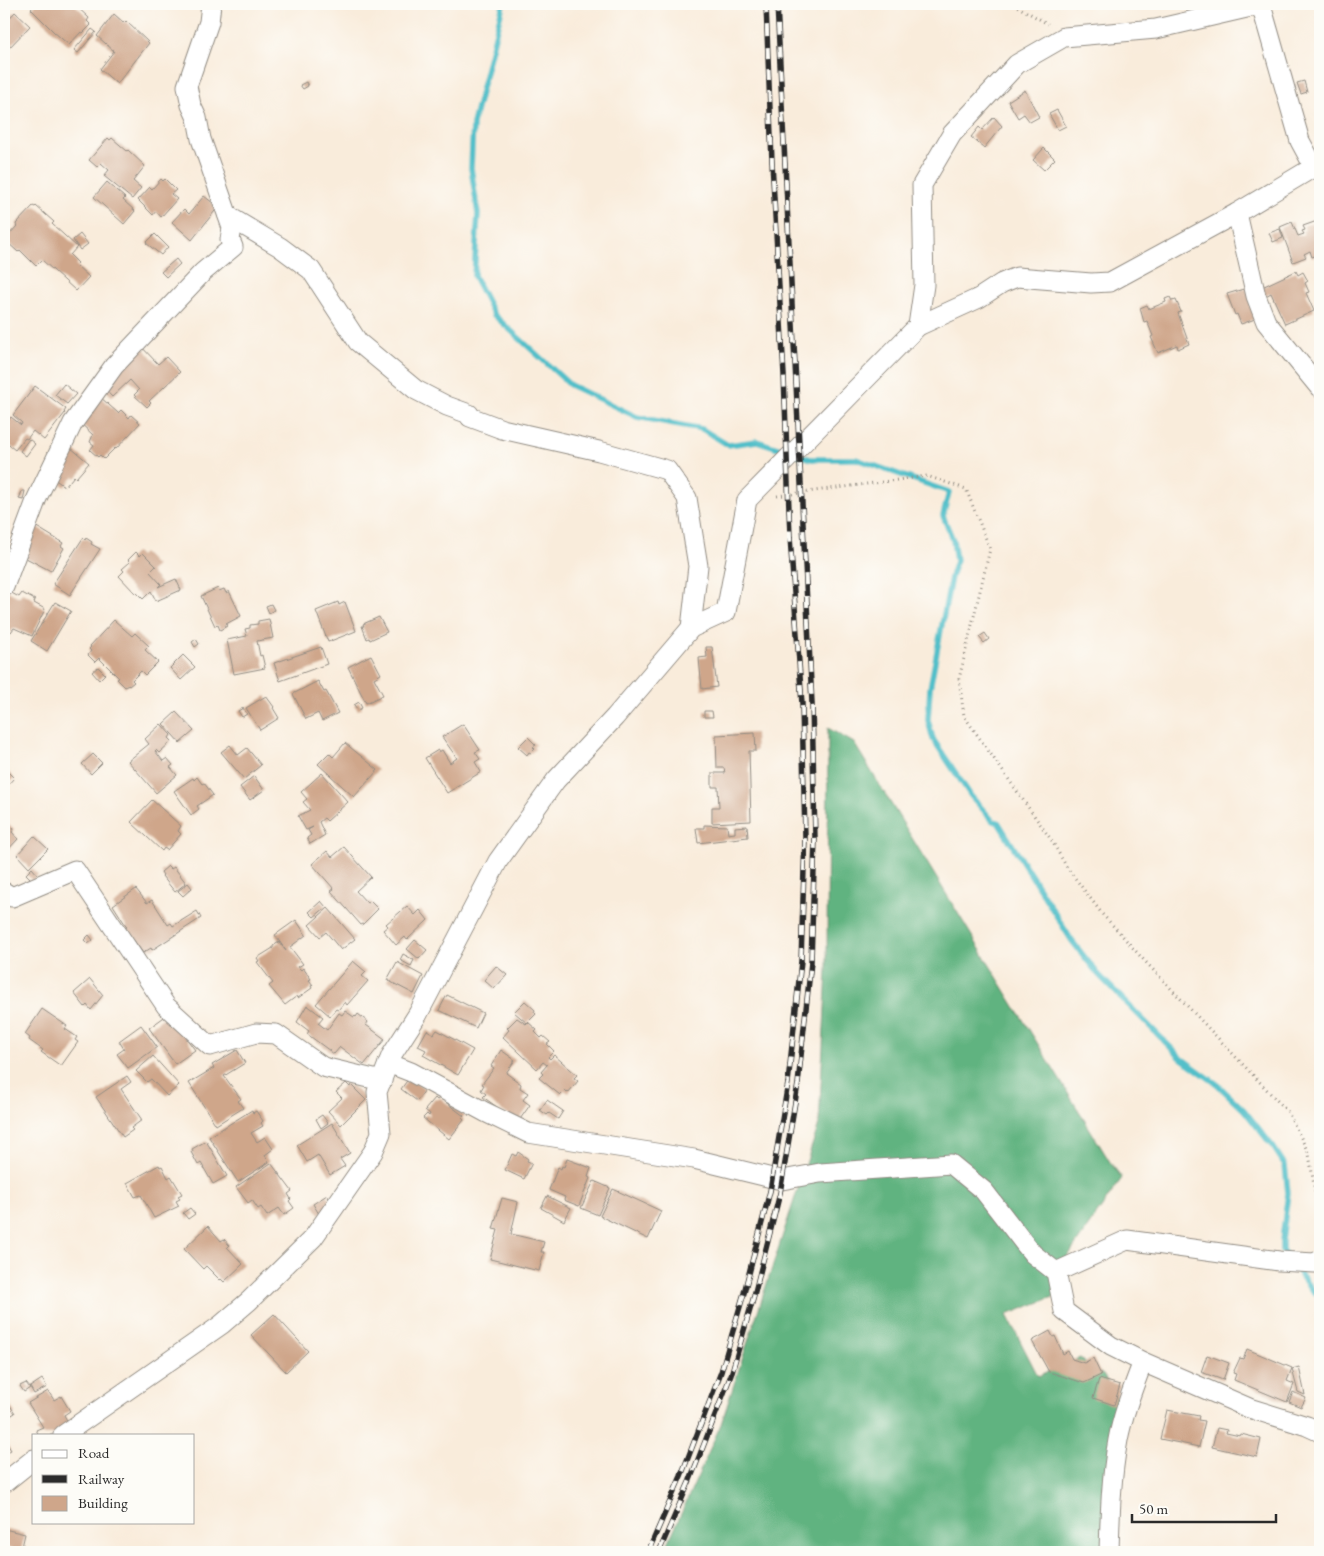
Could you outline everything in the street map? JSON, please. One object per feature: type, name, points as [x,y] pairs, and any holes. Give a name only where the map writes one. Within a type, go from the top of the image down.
[{"type":"street","points":[[4,587],[37,498],[73,423],[114,366],[203,272],[233,247],[230,240],[232,228],[202,139],[197,118],[191,105],[187,86],[209,22],[211,4]]},
{"type":"street","points":[[64,1434],[221,1325],[249,1302],[313,1238],[373,1152],[381,1133],[378,1092],[385,1072],[418,1014],[498,861],[556,780],[615,717],[691,628],[726,612],[747,500],[918,326],[979,298],[1002,283],[1017,277],[1110,282],[1317,167],[1300,141],[1263,4],[1156,29],[1064,37],[1017,64],[952,134],[922,185],[924,285],[918,326]]},
{"type":"street","points":[[1237,213],[1256,296],[1266,322],[1320,388]]},
{"type":"street","points":[[228,216],[280,247],[311,270],[358,342],[416,390],[447,406],[469,414],[470,417],[502,429],[667,470],[687,498],[698,566],[691,628]]},
{"type":"street","points":[[4,892],[12,897],[75,870],[166,1006],[210,1046],[256,1033],[276,1034],[323,1067],[411,1072],[484,1112],[528,1133],[694,1159],[782,1180],[820,1173],[951,1164],[984,1191],[1024,1244],[1033,1254],[1056,1272],[1064,1311],[1111,1346],[1249,1408],[1307,1426],[1320,1432]]},
{"type":"street","points":[[1056,1272],[1127,1240],[1279,1262],[1316,1262],[1320,1260]]},
{"type":"street","points":[[1109,1552],[1110,1498],[1118,1439],[1132,1390],[1144,1362]]},
{"type":"street","points":[[4,1483],[32,1461]]},
{"type":"path","points":[[1013,4],[1046,22],[1064,37]]},
{"type":"path","points":[[747,500],[927,476],[966,489],[990,549],[959,679],[964,716],[1052,841],[1066,866],[1103,916],[1288,1112],[1310,1154],[1320,1223]]},
{"type":"green space","points":[[828,728],[854,743],[1110,1162],[1122,1178],[1057,1272],[1061,1294],[1007,1315],[1038,1376],[1080,1358],[1103,1375],[1126,1411],[1110,1552],[664,1552],[721,1424],[819,1124],[827,969]]},
{"type":"building","points":[[36,4],[74,4],[89,18],[87,21],[91,25],[83,33],[81,32],[69,45],[31,9]]},
{"type":"building","points":[[15,12],[30,26],[6,51],[4,49],[4,24]]},
{"type":"building","points":[[114,14],[124,23],[126,21],[149,43],[117,84],[100,69],[114,51],[97,36]]},
{"type":"building","points":[[92,29],[96,32],[78,53],[74,50]]},
{"type":"building","points":[[1304,81],[1307,92],[1301,94],[1297,83]]},
{"type":"building","points":[[306,82],[308,86],[303,89],[300,85]]},
{"type":"building","points":[[1025,90],[1039,117],[1030,122],[1024,114],[1018,118],[1008,101]]},
{"type":"building","points":[[1057,110],[1066,126],[1058,130],[1049,114]]},
{"type":"building","points":[[994,117],[1002,126],[984,148],[971,137],[979,127],[982,130]]},
{"type":"building","points":[[108,138],[110,140],[112,138],[128,150],[145,166],[133,181],[141,188],[132,199],[104,176],[109,170],[101,163],[97,167],[89,160]]},
{"type":"building","points":[[1044,148],[1055,159],[1044,170],[1033,160]]},
{"type":"building","points":[[161,179],[163,181],[165,179],[176,190],[171,194],[177,199],[161,217],[156,211],[153,215],[138,200],[150,187],[152,189]]},
{"type":"building","points":[[107,182],[125,198],[123,200],[135,211],[124,224],[94,197]]},
{"type":"building","points":[[204,196],[218,207],[192,240],[172,222],[184,209],[189,214]]},
{"type":"building","points":[[33,206],[36,206],[54,222],[52,224],[77,247],[70,255],[78,263],[76,265],[89,277],[76,291],[42,260],[36,266],[20,250],[18,252],[6,241],[17,226],[16,224]]},
{"type":"building","points":[[1320,220],[1320,254],[1312,257],[1310,251],[1304,254],[1306,257],[1293,262],[1280,227],[1292,222],[1298,236],[1304,234],[1302,231],[1305,230],[1303,226]]},
{"type":"building","points":[[1280,229],[1283,238],[1273,242],[1269,233]]},
{"type":"building","points":[[80,234],[88,244],[80,250],[73,240]]},
{"type":"building","points":[[155,234],[168,247],[161,255],[146,243]]},
{"type":"building","points":[[176,259],[180,264],[166,277],[161,272]]},
{"type":"building","points":[[1296,271],[1298,275],[1303,272],[1308,281],[1305,283],[1309,292],[1306,293],[1314,311],[1285,324],[1271,293],[1264,297],[1260,288]]},
{"type":"building","points":[[1247,288],[1258,318],[1241,324],[1237,314],[1235,315],[1227,294]]},
{"type":"building","points":[[1170,297],[1172,301],[1176,300],[1181,312],[1178,313],[1189,344],[1178,349],[1177,345],[1158,353],[1147,321],[1144,322],[1140,308],[1147,305],[1149,309],[1166,302],[1165,299]]},
{"type":"building","points":[[137,342],[158,364],[166,357],[180,372],[149,401],[151,403],[147,407],[134,395],[139,390],[130,380],[112,397],[100,384]]},
{"type":"building","points":[[64,384],[76,394],[67,404],[55,395]]},
{"type":"building","points":[[35,386],[66,409],[65,413],[44,440],[33,431],[15,450],[4,441],[4,426],[11,417],[21,425],[22,423],[13,415]]},
{"type":"building","points":[[99,396],[118,413],[121,410],[129,418],[131,415],[140,423],[104,459],[100,455],[98,457],[90,450],[94,445],[90,442],[93,435],[77,420]]},
{"type":"building","points":[[29,439],[35,444],[26,456],[20,451]]},
{"type":"building","points":[[64,442],[89,463],[65,487],[49,475]]},
{"type":"building","points":[[22,491],[25,491],[23,500],[19,499]]},
{"type":"building","points":[[35,526],[63,543],[61,546],[64,548],[51,571],[26,558],[28,555],[18,549]]},
{"type":"building","points":[[83,538],[85,540],[86,538],[92,542],[91,544],[100,549],[70,595],[53,584]]},
{"type":"building","points":[[136,552],[140,556],[143,553],[156,566],[150,572],[161,584],[158,587],[176,579],[181,590],[156,601],[151,591],[143,599],[135,593],[119,576],[124,571],[122,569],[130,562],[128,560]]},
{"type":"building","points":[[218,588],[219,591],[224,589],[226,593],[229,591],[241,616],[226,624],[227,626],[220,630],[218,625],[215,626],[201,596]]},
{"type":"building","points":[[4,589],[19,597],[22,593],[35,600],[34,603],[45,609],[32,636],[14,628],[11,632],[4,629]]},
{"type":"building","points":[[55,602],[71,611],[47,651],[31,641]]},
{"type":"building","points":[[338,602],[339,605],[345,602],[356,631],[328,642],[316,611]]},
{"type":"building","points":[[271,604],[274,610],[269,613],[266,606]]},
{"type":"building","points":[[379,617],[387,632],[370,640],[369,638],[367,639],[363,624]]},
{"type":"building","points":[[269,619],[273,638],[257,641],[265,668],[234,674],[227,640],[247,636],[245,629],[250,628],[250,625]]},
{"type":"building","points":[[114,620],[132,636],[135,633],[149,646],[145,650],[158,662],[145,675],[141,671],[132,680],[134,682],[125,687],[117,679],[119,678],[99,658],[95,662],[88,655],[91,651],[89,649],[90,646]]},
{"type":"building","points":[[985,633],[989,639],[984,643],[979,637]]},
{"type":"building","points":[[196,639],[199,644],[195,647],[192,642]]},
{"type":"building","points":[[321,647],[327,664],[280,681],[274,663]]},
{"type":"building","points":[[706,647],[712,647],[717,687],[702,689],[699,658],[707,657]]},
{"type":"building","points":[[183,655],[195,667],[181,680],[170,668]]},
{"type":"building","points":[[371,655],[381,674],[374,678],[383,695],[366,703],[348,667]]},
{"type":"building","points":[[98,667],[105,674],[99,680],[92,672]]},
{"type":"building","points":[[318,681],[338,713],[322,721],[318,713],[306,719],[293,694]]},
{"type":"building","points":[[266,696],[279,718],[260,730],[246,708]]},
{"type":"building","points":[[359,702],[362,708],[358,710],[354,705]]},
{"type":"building","points":[[243,708],[247,714],[242,717],[238,711]]},
{"type":"building","points":[[704,711],[712,711],[713,717],[704,717]]},
{"type":"building","points":[[176,712],[194,731],[180,743],[163,724]]},
{"type":"building","points":[[161,724],[171,735],[169,738],[172,741],[159,753],[155,751],[163,761],[167,758],[173,765],[170,767],[177,775],[156,793],[128,761],[149,744],[145,739]]},
{"type":"building","points":[[463,724],[480,750],[475,752],[480,759],[475,762],[481,772],[447,793],[425,758],[438,750],[439,752],[442,750],[450,763],[457,758],[442,737]]},
{"type":"building","points":[[755,733],[756,751],[749,751],[751,821],[712,823],[712,807],[719,807],[718,787],[712,787],[712,773],[725,773],[724,768],[717,768],[716,735]]},
{"type":"building","points":[[528,737],[536,745],[533,747],[535,749],[527,755],[518,747]]},
{"type":"building","points":[[345,743],[378,770],[354,797],[318,764],[329,753],[333,757]]},
{"type":"building","points":[[230,745],[238,755],[247,748],[261,765],[244,779],[221,752]]},
{"type":"building","points":[[93,754],[102,763],[91,774],[82,764]]},
{"type":"building","points":[[4,768],[14,778],[4,789]]},
{"type":"building","points":[[322,773],[348,802],[327,821],[324,818],[319,822],[325,835],[310,844],[307,838],[311,835],[308,830],[313,827],[306,830],[298,816],[310,810],[303,802],[307,799],[301,792]]},
{"type":"building","points":[[254,776],[264,790],[250,800],[240,787]]},
{"type":"building","points":[[197,777],[213,795],[197,806],[199,809],[191,815],[174,791]]},
{"type":"building","points":[[152,800],[181,826],[178,831],[181,834],[167,850],[164,848],[162,851],[131,822]]},
{"type":"building","points":[[4,820],[14,829],[12,832],[18,839],[4,854]]},
{"type":"building","points":[[704,825],[727,826],[728,834],[735,833],[735,827],[747,826],[748,837],[698,843],[696,828],[704,828]]},
{"type":"building","points":[[34,836],[48,849],[29,868],[17,855]]},
{"type":"building","points":[[344,847],[371,877],[356,891],[367,903],[370,901],[378,909],[361,925],[331,891],[334,889],[312,864],[327,851],[332,857]]},
{"type":"building","points":[[168,866],[171,869],[174,867],[186,883],[175,892],[162,876],[161,872]]},
{"type":"building","points":[[32,868],[38,875],[32,880],[26,874]]},
{"type":"building","points":[[188,883],[192,888],[183,896],[178,891]]},
{"type":"building","points":[[136,889],[147,903],[152,900],[168,925],[171,923],[173,926],[197,911],[201,918],[152,950],[151,948],[143,953],[125,928],[127,927],[113,905]]},
{"type":"building","points":[[321,901],[326,907],[314,917],[309,912]]},
{"type":"building","points":[[407,906],[415,915],[420,910],[428,920],[407,940],[405,937],[396,945],[383,930],[388,926],[386,924]]},
{"type":"building","points":[[328,908],[355,939],[341,950],[326,932],[320,937],[309,925]]},
{"type":"building","points":[[296,920],[306,935],[290,947],[303,964],[298,967],[301,970],[303,968],[313,985],[311,986],[312,988],[298,998],[297,996],[285,1005],[269,986],[273,983],[257,962],[259,961],[257,958],[279,942],[286,951],[275,935]]},
{"type":"building","points":[[89,935],[93,940],[88,944],[84,940]]},
{"type":"building","points":[[415,940],[427,950],[419,959],[407,949]]},
{"type":"building","points":[[403,954],[414,960],[411,966],[400,960]]},
{"type":"building","points":[[353,961],[366,972],[362,976],[368,981],[347,1005],[345,1002],[330,1016],[316,1004]]},
{"type":"building","points":[[397,962],[423,976],[414,994],[387,980]]},
{"type":"building","points":[[496,966],[507,975],[494,989],[484,980]]},
{"type":"building","points":[[90,979],[103,995],[91,1010],[87,1005],[85,1007],[74,993]]},
{"type":"building","points":[[447,995],[483,1013],[476,1028],[439,1010]]},
{"type":"building","points":[[525,1001],[535,1010],[536,1014],[527,1023],[514,1012]]},
{"type":"building","points":[[307,1005],[323,1017],[318,1023],[327,1030],[339,1013],[342,1015],[345,1011],[354,1017],[358,1014],[368,1022],[366,1025],[385,1039],[364,1065],[340,1047],[334,1054],[307,1034],[309,1031],[297,1022]]},
{"type":"building","points":[[42,1009],[67,1026],[65,1029],[77,1037],[75,1040],[78,1042],[61,1066],[41,1052],[43,1050],[29,1040],[30,1038],[25,1034]]},
{"type":"building","points":[[167,1015],[195,1050],[175,1064],[149,1028]]},
{"type":"building","points":[[517,1018],[526,1024],[528,1022],[537,1030],[535,1032],[541,1038],[543,1036],[550,1042],[547,1044],[554,1051],[548,1057],[550,1059],[554,1055],[577,1075],[574,1078],[578,1081],[568,1093],[565,1090],[560,1095],[539,1078],[547,1065],[543,1062],[537,1069],[503,1037],[509,1030],[507,1028]]},
{"type":"building","points":[[141,1025],[157,1047],[128,1068],[117,1054],[124,1049],[119,1041]]},
{"type":"building","points":[[427,1030],[434,1034],[437,1030],[473,1050],[458,1075],[423,1055],[426,1050],[418,1046]]},
{"type":"building","points":[[237,1050],[245,1063],[224,1076],[241,1099],[238,1101],[243,1108],[216,1125],[189,1083],[214,1068],[212,1065]]},
{"type":"building","points":[[501,1050],[515,1060],[506,1073],[521,1084],[520,1088],[528,1093],[523,1100],[530,1105],[518,1122],[483,1097],[486,1094],[481,1090],[484,1085],[482,1084],[494,1068],[491,1066]]},
{"type":"building","points":[[153,1056],[179,1085],[167,1096],[151,1079],[147,1082],[136,1071]]},
{"type":"building","points":[[127,1076],[131,1082],[121,1089],[142,1120],[123,1137],[96,1097]]},
{"type":"building","points":[[409,1078],[425,1090],[417,1101],[401,1089]]},
{"type":"building","points":[[346,1083],[350,1087],[351,1085],[366,1100],[341,1125],[328,1111],[342,1098],[336,1092]]},
{"type":"building","points":[[435,1098],[437,1100],[440,1098],[464,1116],[462,1118],[464,1120],[449,1139],[423,1118],[427,1114],[429,1116],[430,1114],[425,1110]]},
{"type":"building","points":[[547,1100],[563,1111],[558,1119],[540,1110]]},
{"type":"building","points":[[252,1110],[253,1113],[256,1111],[263,1121],[261,1123],[263,1126],[251,1133],[257,1142],[265,1137],[273,1149],[265,1155],[269,1162],[238,1182],[209,1137]]},
{"type":"building","points":[[322,1115],[328,1123],[321,1128],[316,1119]]},
{"type":"building","points":[[332,1123],[350,1153],[340,1159],[345,1166],[330,1175],[318,1155],[307,1162],[297,1145]]},
{"type":"building","points":[[206,1141],[227,1176],[213,1184],[201,1163],[198,1165],[191,1152],[193,1151],[192,1149]]},
{"type":"building","points":[[518,1152],[528,1159],[527,1161],[532,1163],[524,1179],[505,1170],[512,1154],[516,1156]]},
{"type":"building","points":[[567,1159],[591,1168],[588,1177],[590,1178],[579,1206],[564,1200],[565,1197],[549,1190],[558,1167],[561,1169],[562,1166],[564,1167]]},
{"type":"building","points":[[271,1163],[292,1191],[288,1194],[291,1199],[289,1201],[294,1208],[284,1215],[279,1208],[267,1216],[261,1207],[258,1209],[252,1200],[248,1203],[236,1187]]},
{"type":"building","points":[[159,1165],[160,1167],[162,1166],[168,1178],[171,1176],[182,1194],[178,1196],[180,1199],[176,1201],[179,1206],[154,1218],[141,1195],[135,1197],[127,1183]]},
{"type":"building","points":[[594,1181],[610,1188],[598,1215],[581,1208]]},
{"type":"building","points":[[613,1189],[661,1211],[648,1239],[600,1216]]},
{"type":"building","points":[[327,1195],[333,1205],[319,1214],[313,1204]]},
{"type":"building","points":[[547,1196],[571,1208],[564,1221],[541,1208]]},
{"type":"building","points":[[502,1198],[518,1202],[511,1234],[544,1242],[541,1252],[544,1252],[539,1271],[490,1259],[498,1230],[493,1229]]},
{"type":"building","points":[[190,1208],[195,1214],[188,1219],[183,1213]]},
{"type":"building","points":[[208,1226],[221,1241],[224,1239],[229,1245],[227,1247],[243,1264],[224,1282],[206,1266],[203,1269],[184,1249]]},
{"type":"building","points":[[274,1314],[308,1351],[286,1372],[251,1335]]},
{"type":"building","points":[[1050,1331],[1053,1337],[1055,1336],[1063,1354],[1068,1351],[1072,1359],[1084,1363],[1093,1358],[1101,1375],[1084,1383],[1049,1372],[1032,1341]]},
{"type":"building","points":[[1247,1349],[1292,1368],[1287,1381],[1294,1384],[1287,1402],[1234,1380],[1236,1374],[1233,1373],[1240,1358],[1243,1359]]},
{"type":"building","points":[[1207,1355],[1229,1363],[1223,1380],[1201,1372]]},
{"type":"building","points":[[1299,1367],[1305,1395],[1298,1392],[1292,1369]]},
{"type":"building","points":[[42,1379],[47,1387],[34,1394],[30,1387]]},
{"type":"building","points":[[1099,1379],[1120,1385],[1114,1405],[1093,1398]]},
{"type":"building","points":[[26,1383],[30,1388],[24,1392],[20,1386]]},
{"type":"building","points":[[48,1391],[54,1400],[61,1396],[70,1411],[64,1415],[71,1428],[62,1434],[38,1434],[36,1430],[43,1427],[28,1403]]},
{"type":"building","points":[[1293,1392],[1306,1398],[1301,1407],[1289,1402]]},
{"type":"building","points":[[7,1401],[15,1413],[4,1420],[4,1403]]},
{"type":"building","points":[[1167,1410],[1199,1416],[1198,1420],[1205,1421],[1199,1447],[1160,1439]]},
{"type":"building","points":[[1217,1428],[1227,1430],[1226,1433],[1240,1436],[1241,1434],[1261,1439],[1257,1457],[1212,1447]]},
{"type":"building","points":[[4,1439],[11,1450],[4,1454]]},
{"type":"building","points":[[4,1529],[25,1534],[21,1551],[4,1547]]},
{"type":"waterway","points":[[503,4],[473,124],[471,168],[478,214],[474,276],[494,315],[570,385],[637,417],[702,429],[728,445],[757,441],[811,459],[856,459],[949,492],[943,516],[953,540],[956,561],[951,577],[930,688],[928,720],[933,739],[971,796],[993,821],[998,822],[1072,941],[1098,974],[1181,1058],[1217,1084],[1244,1110],[1274,1148],[1285,1165],[1288,1193],[1282,1250],[1287,1256]]},
{"type":"waterway","points":[[1294,1266],[1314,1293],[1320,1296]]},
{"type":"railway","points":[[648,1552],[681,1476],[721,1372],[744,1293],[770,1191],[788,1083],[801,961],[805,838],[802,704],[790,537],[766,4]]},
{"type":"railway","points":[[659,1552],[690,1480],[731,1375],[754,1296],[780,1193],[798,1084],[811,962],[815,839],[812,703],[777,4]]}]
